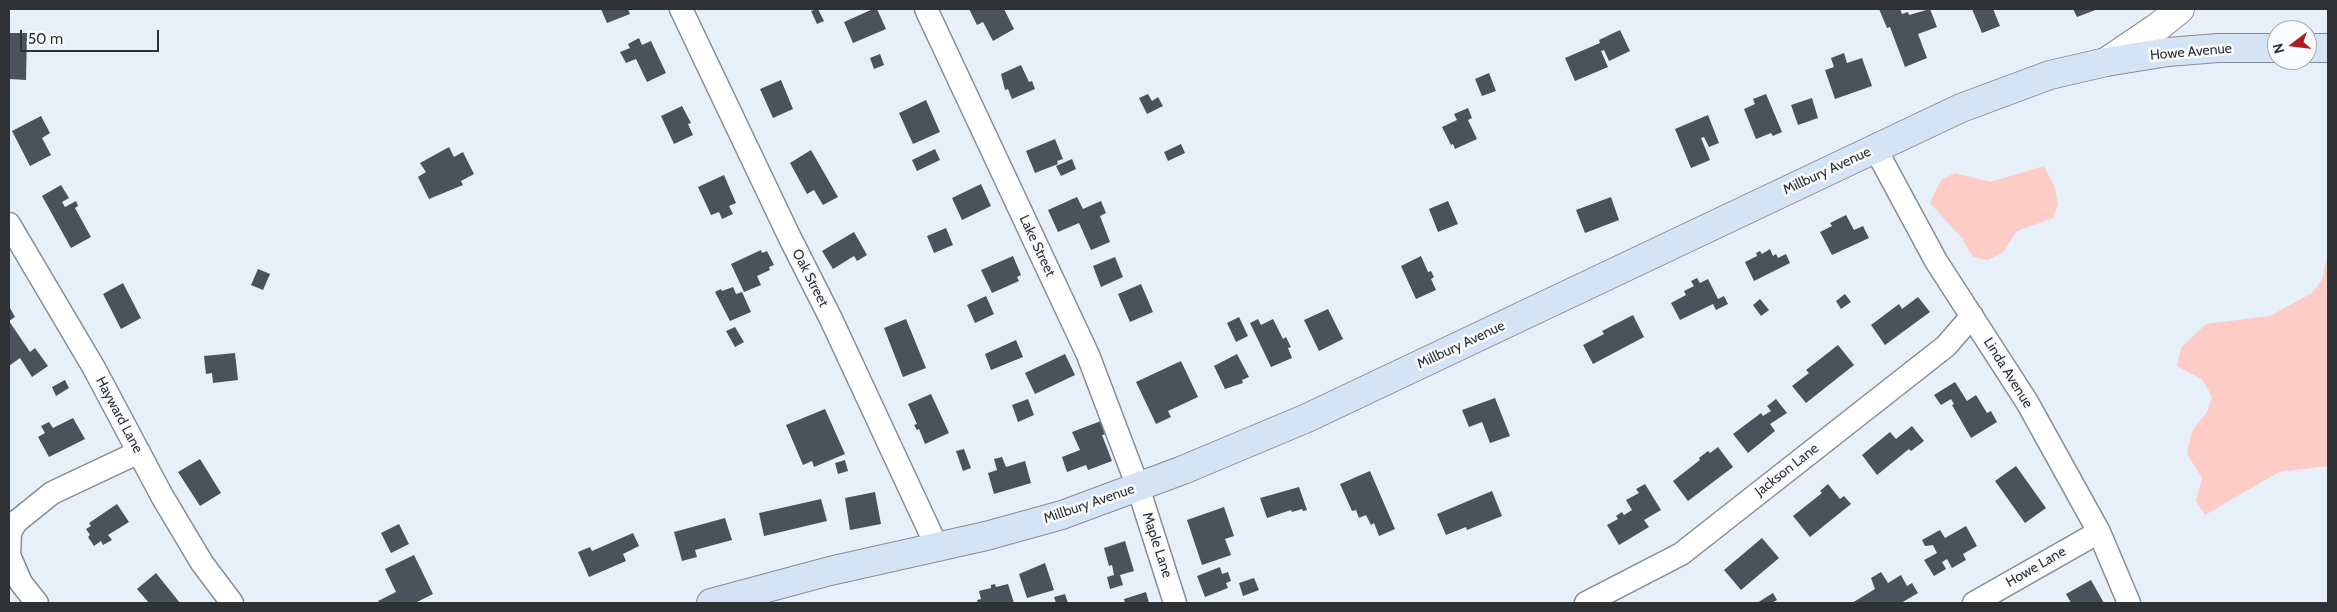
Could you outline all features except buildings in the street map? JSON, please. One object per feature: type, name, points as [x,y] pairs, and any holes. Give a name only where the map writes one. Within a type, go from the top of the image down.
[{"type":"main road","name":"Howe Avenue","points":[[2106,62],[2218,48],[2267,48]]},
{"type":"main road","name":"Millbury Avenue","points":[[711,603],[830,571],[937,547],[1062,515],[1138,487],[1307,418],[1961,108],[2050,75],[2106,62]]},
{"type":"street","name":"Oak Street","points":[[680,9],[831,319],[937,547]]},
{"type":"street","name":"Lake Street","points":[[926,9],[1088,355],[1138,487]]},
{"type":"street","name":"Millbury Avenue","points":[[2106,62],[2159,26],[2180,9]]},
{"type":"street","name":"Linda Avenue","points":[[1876,148],[1936,261],[2027,402],[2099,532],[2129,603]]},
{"type":"street","name":"Hayward Lane","points":[[9,224],[94,368],[138,452],[202,563],[232,603]]},
{"type":"street","name":"Jackson Lane","points":[[1586,603],[1681,554],[1946,346],[1972,316]]},
{"type":"street","points":[[37,603],[21,583],[9,555],[10,532],[16,522],[52,493],[138,452]]},
{"type":"street","name":"Maple Lane","points":[[1138,487],[1175,603]]},
{"type":"street","name":"Howe Lane","points":[[1974,603],[2099,532]]},
{"type":"shaded area","points":[[2044,166],[2055,188],[2058,205],[2053,218],[2017,231],[2003,252],[1988,260],[1973,257],[1961,237],[1930,203],[1941,180],[1955,173],[1990,182]]},
{"type":"shaded area","points":[[2328,253],[2328,466],[2279,472],[2205,515],[2196,501],[2202,478],[2187,454],[2192,431],[2207,412],[2212,397],[2203,380],[2177,366],[2181,348],[2206,324],[2270,316],[2312,293],[2322,280]]}]
